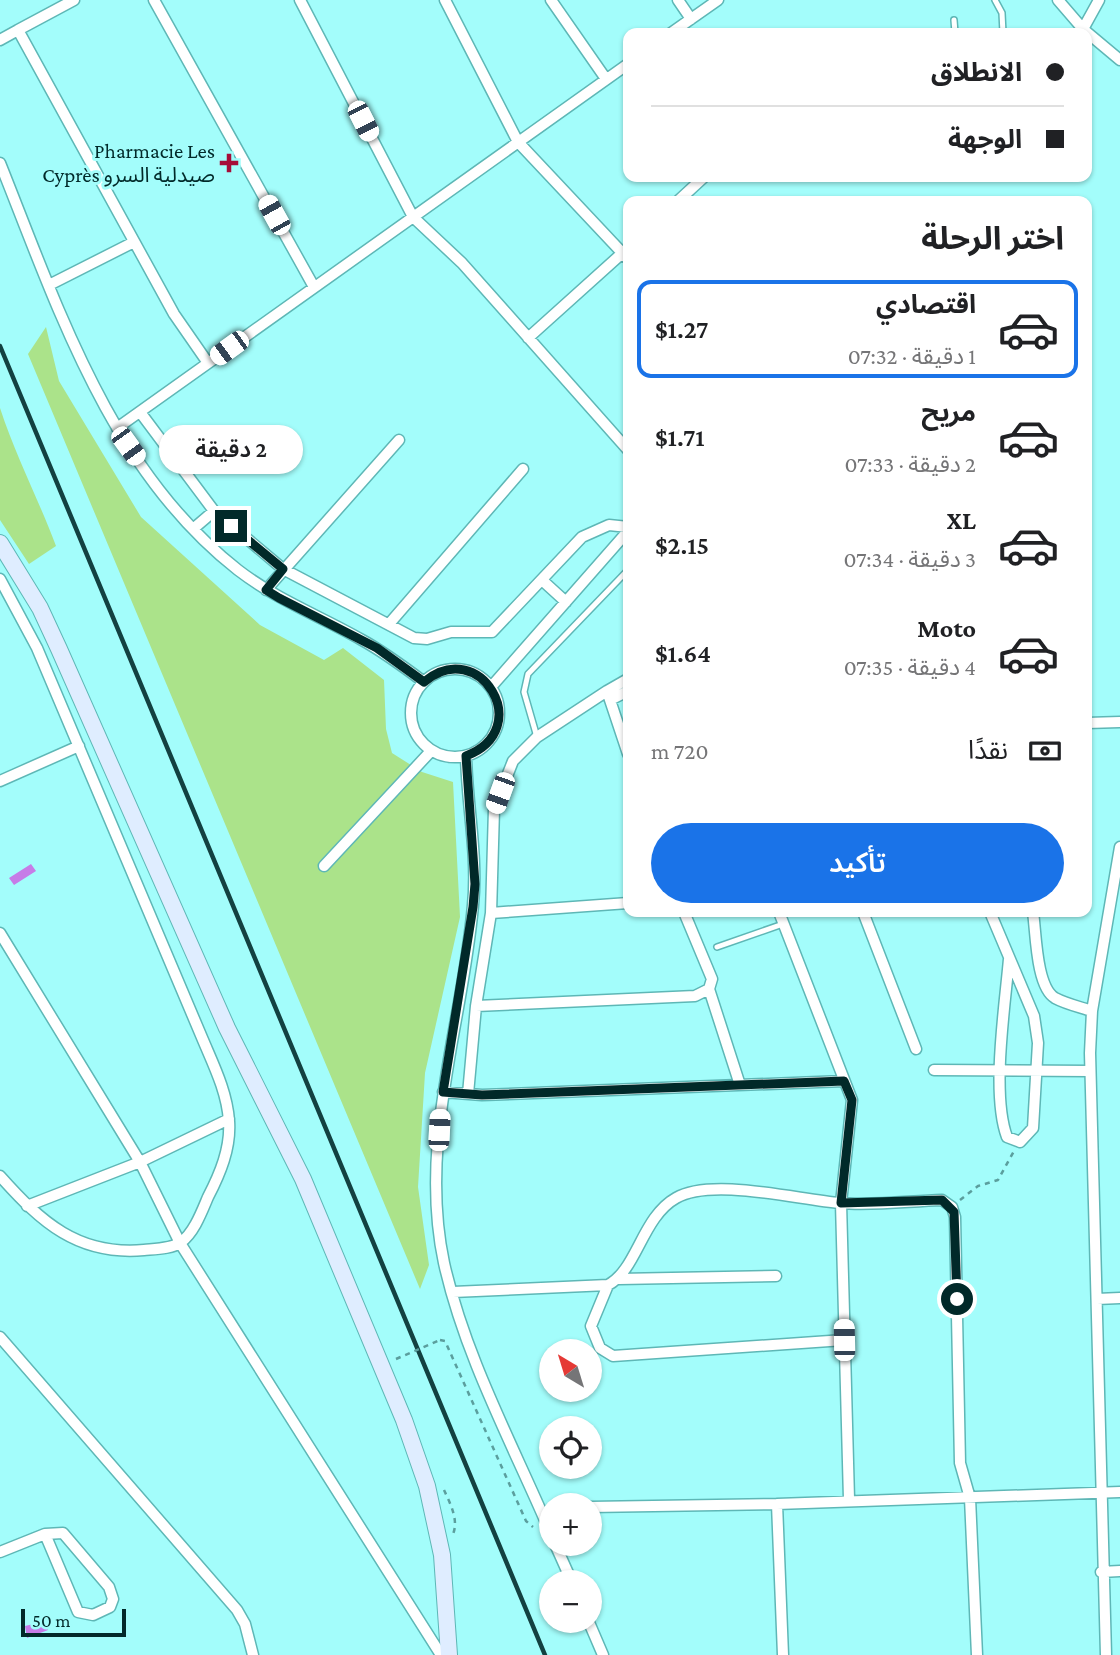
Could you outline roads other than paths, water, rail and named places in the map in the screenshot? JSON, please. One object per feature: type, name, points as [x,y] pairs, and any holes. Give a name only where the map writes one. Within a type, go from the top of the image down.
[{"type":"street","points":[[0,40],[74,0]]},
{"type":"street","points":[[154,0],[314,287]]},
{"type":"street","points":[[300,0],[413,217],[462,263],[623,444]]},
{"type":"street","points":[[445,0],[518,142],[623,250]]},
{"type":"street","points":[[551,0],[606,79]]},
{"type":"street","points":[[678,0],[691,19]]},
{"type":"street","points":[[678,28],[718,0]]},
{"type":"street","points":[[1058,0],[1082,28]]},
{"type":"street","points":[[1084,28],[1099,0]]},
{"type":"street","points":[[18,30],[174,314],[208,363]]},
{"type":"street","points":[[1092,37],[1120,60]]},
{"type":"street","points":[[117,428],[623,67]]},
{"type":"street","points":[[0,163],[48,285],[84,366],[117,428],[153,481],[193,529],[266,590],[377,648],[424,682]]},
{"type":"street","points":[[683,196],[699,182]]},
{"type":"street","points":[[48,285],[134,242]]},
{"type":"street","points":[[528,338],[623,256]]},
{"type":"street","points":[[140,412],[214,511],[283,569],[420,639],[451,632],[492,632],[590,532],[609,525],[623,528]]},
{"type":"street","points":[[266,590],[399,440]]},
{"type":"street","points":[[389,624],[523,469]]},
{"type":"street","points":[[193,529],[214,511]]},
{"type":"street","points":[[491,687],[623,535]]},
{"type":"street","points":[[0,543],[30,590],[59,649],[227,1028],[303,1179],[404,1420],[420,1462],[442,1555],[449,1655]]},
{"type":"street","points":[[0,579],[37,648],[217,1073],[230,1133],[216,1181],[192,1228],[180,1243],[146,1250],[103,1249],[63,1233],[44,1223],[0,1176]]},
{"type":"street","points":[[543,581],[566,602]]},
{"type":"street","points":[[454,669],[471,672],[491,687],[498,704],[498,723],[483,747],[466,756],[444,757],[431,751],[417,737],[411,718],[413,699],[424,682],[438,673],[454,669]]},
{"type":"street","points":[[468,1094],[476,1006],[491,913],[494,809],[513,761],[537,737],[608,696],[623,684]]},
{"type":"street","points":[[608,696],[623,692]]},
{"type":"street","points":[[608,696],[623,740]]},
{"type":"street","points":[[1092,723],[1120,722]]},
{"type":"street","points":[[0,781],[79,746]]},
{"type":"street","points":[[324,866],[431,751]]},
{"type":"street","points":[[466,756],[475,884],[443,1092],[437,1170],[440,1231],[453,1292],[475,1363],[539,1494]]},
{"type":"street","points":[[1106,1655],[1101,1573],[1103,1492],[1090,1071],[1092,1011],[1120,847]]},
{"type":"street","points":[[491,913],[623,903]]},
{"type":"street","points":[[686,917],[712,979],[709,989],[740,1085]]},
{"type":"street","points":[[781,917],[852,1100],[841,1203],[849,1500]]},
{"type":"street","points":[[865,917],[916,1049]]},
{"type":"street","points":[[992,917],[1034,1016],[1038,1043],[1034,1071],[1033,1128],[1020,1142],[1007,1137],[1003,1127],[1001,1072],[1009,959]]},
{"type":"street","points":[[1034,917],[1041,976],[1048,991],[1052,997],[1092,1011]]},
{"type":"street","points":[[0,933],[141,1161],[180,1243],[441,1655]]},
{"type":"street","points":[[476,1006],[695,996],[709,989]]},
{"type":"street","points":[[934,1070],[1090,1071]]},
{"type":"street","points":[[443,1092],[468,1094],[844,1081]]},
{"type":"street","points":[[27,1206],[141,1161],[229,1119]]},
{"type":"street","points":[[620,1279],[642,1234],[665,1205],[679,1196],[697,1191],[754,1192],[841,1203],[942,1200],[952,1207],[955,1217],[960,1463],[970,1498],[977,1655]]},
{"type":"street","points":[[453,1292],[608,1284],[620,1279],[776,1276]]},
{"type":"street","points":[[608,1284],[590,1326],[600,1348],[612,1356],[844,1340]]},
{"type":"street","points":[[1097,1299],[1120,1298]]},
{"type":"street","points":[[0,1337],[237,1611],[245,1624],[253,1655]]},
{"type":"street","points":[[602,1507],[777,1504],[1120,1492]]},
{"type":"street","points":[[777,1504],[783,1655]]},
{"type":"street","points":[[0,1552],[45,1534],[57,1531],[70,1538],[109,1587],[113,1599],[110,1607],[93,1615],[78,1612],[45,1534]]},
{"type":"street","points":[[1101,1573],[1120,1572]]},
{"type":"street","points":[[594,1633],[603,1655]]},
{"type":"lane","points":[[995,0],[1002,13],[1003,28]]},
{"type":"lane","points":[[954,20],[955,28]]},
{"type":"lane","points":[[537,737],[524,692],[528,674],[623,575]]},
{"type":"lane","points":[[717,947],[783,924]]},
{"type":"railway","points":[[0,346],[545,1655]]},
{"type":"place","name":"Pharmacie Les Cyprès صيدلية السرو","points":[[229,163]]}]
